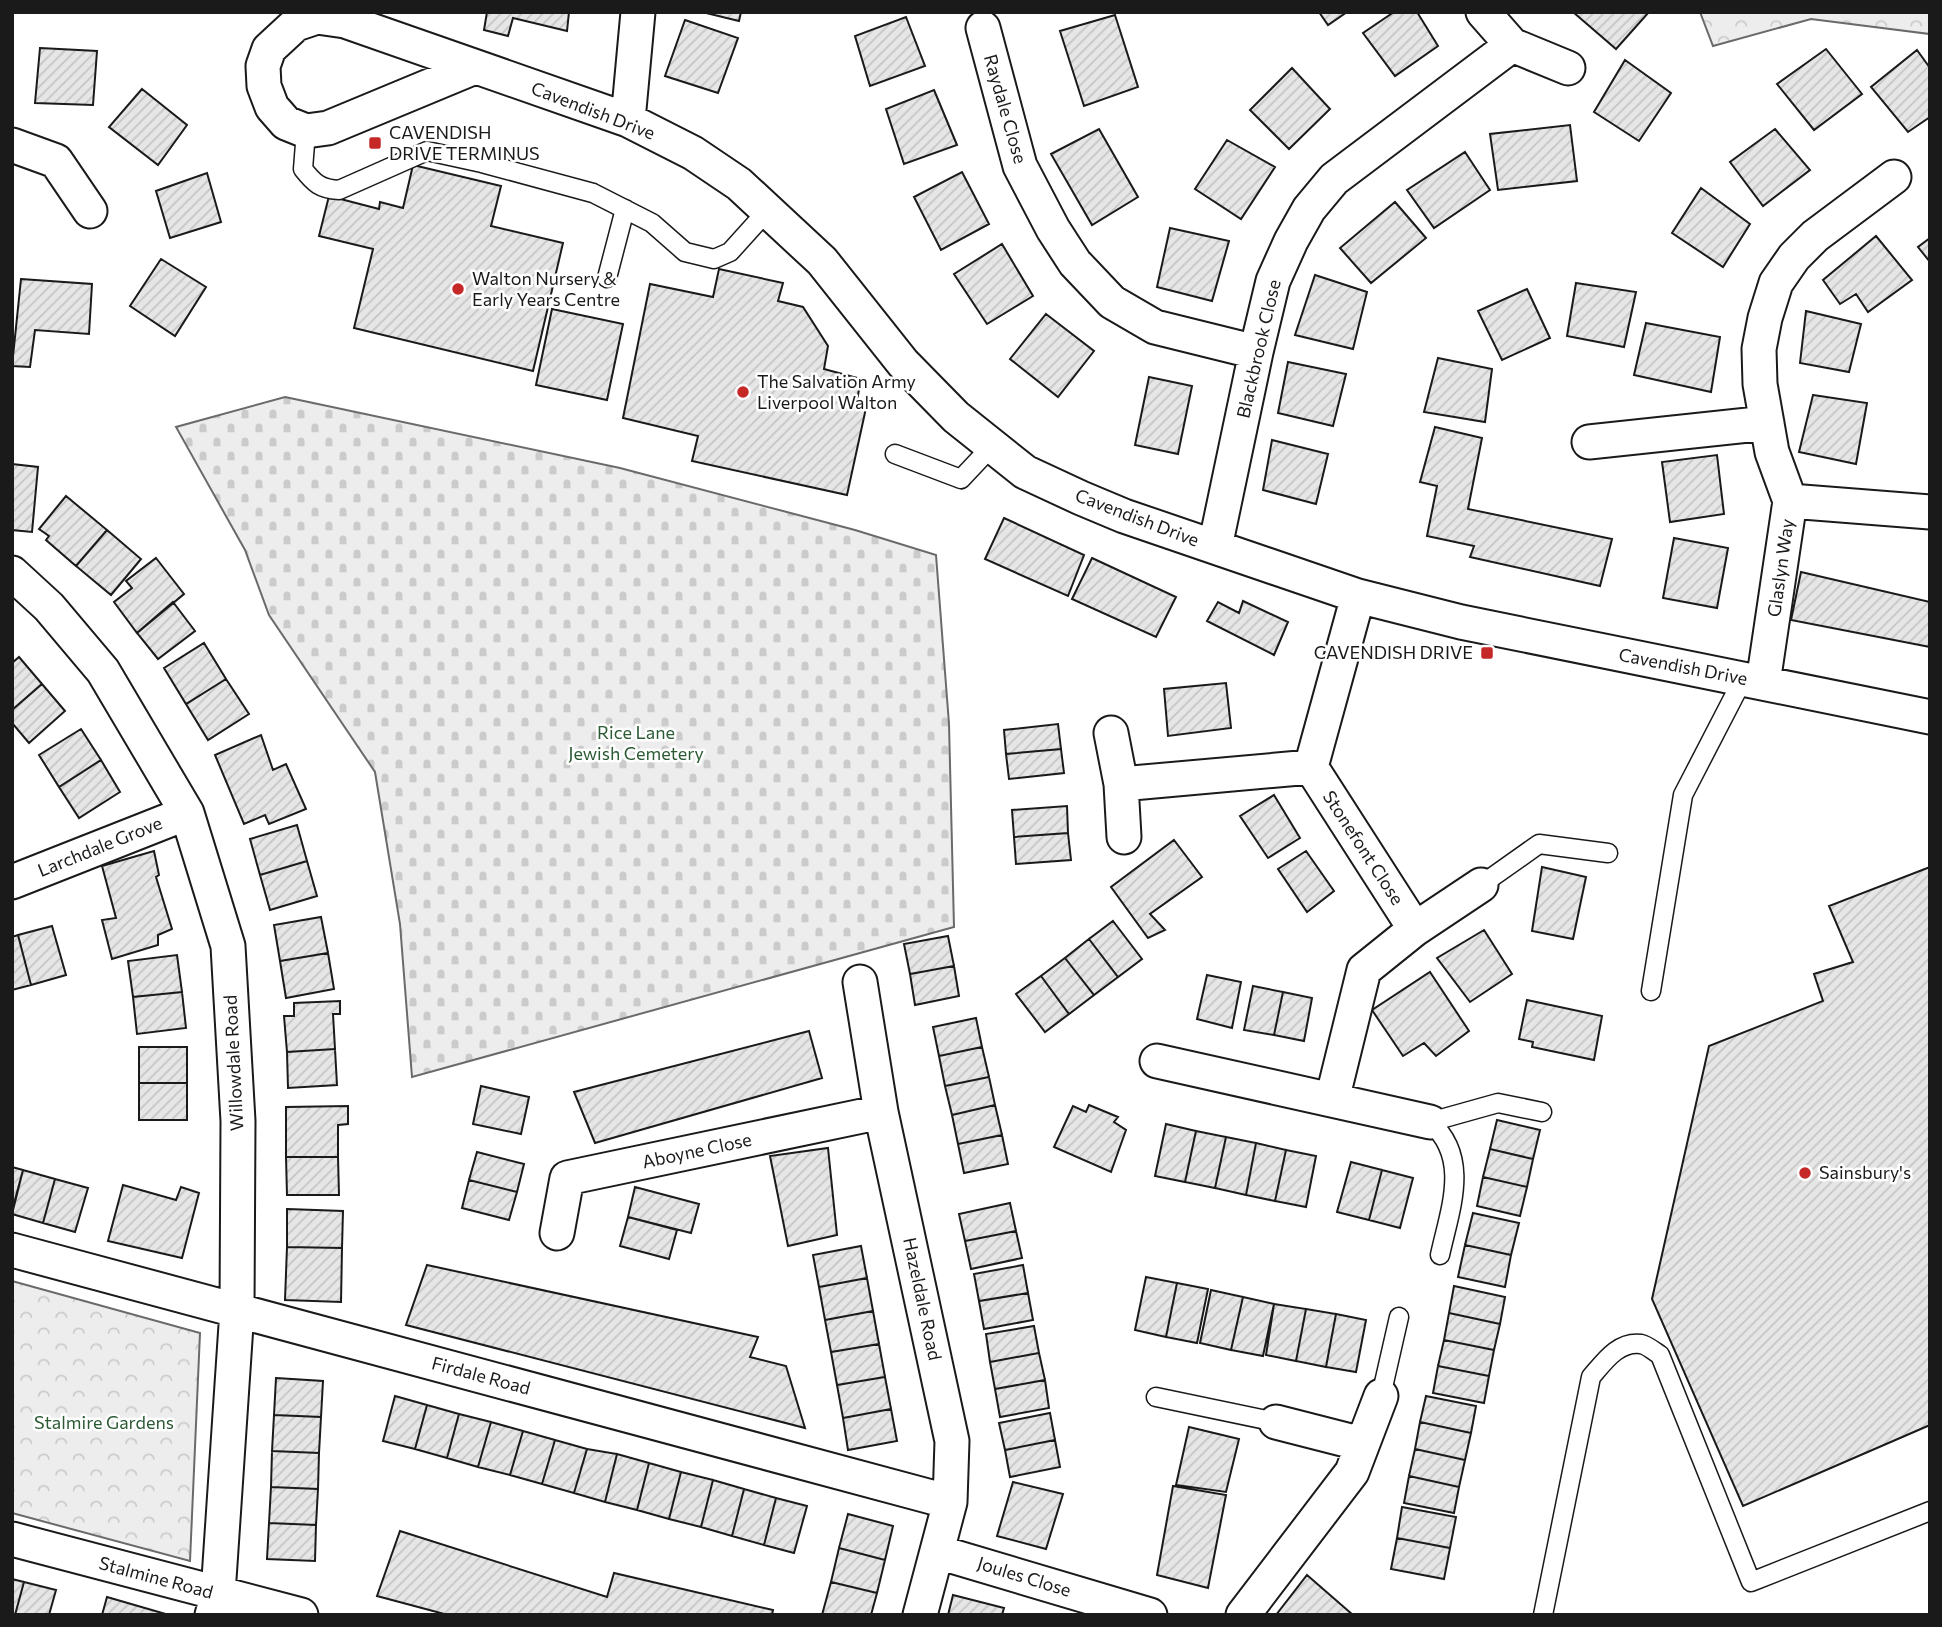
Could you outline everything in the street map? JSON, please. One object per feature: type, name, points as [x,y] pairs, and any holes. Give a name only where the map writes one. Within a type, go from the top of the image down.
[{"type":"street","points":[[628,120],[638,12]]},
{"type":"street","points":[[1483,12],[1513,45],[1568,68]]},
{"type":"street","name":"Cavendish Drive","points":[[306,131],[286,123],[272,107],[264,86],[263,66],[269,49],[296,24],[317,16],[345,21],[628,120],[693,153],[738,184],[821,261],[903,363],[956,417],[1025,472],[1081,498],[1124,516],[1358,596],[1461,622],[1930,717]]},
{"type":"street","name":"Raydale Close","points":[[983,28],[1020,166],[1053,229],[1075,263],[1112,302],[1155,327],[1256,352]]},
{"type":"street","name":"Blackbrook Close","points":[[1215,547],[1273,281],[1309,209],[1335,178],[1513,45]]},
{"type":"street","points":[[306,131],[328,128],[475,67]]},
{"type":"street","points":[[12,145],[56,161],[90,211]]},
{"type":"street","name":"Glaslyn Way","points":[[1753,681],[1790,501],[1773,452],[1760,384],[1759,349],[1765,318],[1776,283],[1794,257],[1815,236],[1894,177]]},
{"type":"street","points":[[1589,442],[1767,423]]},
{"type":"street","points":[[1790,501],[1930,512]]},
{"type":"street","name":"Willowdale Road","points":[[14,573],[49,607],[103,671],[187,813],[228,946],[238,1121],[237,1310],[215,1605]]},
{"type":"street","points":[[1121,784],[1311,767],[1358,596]]},
{"type":"street","points":[[1111,733],[1121,784],[1124,837]]},
{"type":"street","name":"Stonefont Close","points":[[1311,767],[1415,929]]},
{"type":"street","name":"Larchdale Grove","points":[[12,882],[187,813]]},
{"type":"street","points":[[1332,1100],[1364,970],[1415,929],[1481,885]]},
{"type":"street","name":"Hazeldale Road","points":[[860,982],[881,1112],[953,1441],[950,1502],[920,1615]]},
{"type":"street","points":[[1157,1061],[1430,1122]]},
{"type":"street","name":"Aboyne Close","points":[[557,1233],[567,1178],[881,1112]]},
{"type":"street","name":"Firdale Road","points":[[12,1250],[950,1502]]},
{"type":"street","points":[[1243,1615],[1352,1472],[1381,1396]]},
{"type":"street","points":[[1276,1422],[1362,1444]]},
{"type":"street","name":"Stalmine Road","points":[[12,1539],[215,1605],[301,1615]]},
{"type":"street","name":"Joules Close","points":[[938,1552],[1150,1615]]},
{"type":"lane","points":[[306,131],[303,169],[314,183],[323,189],[339,190],[427,151],[593,193],[652,223],[685,252],[715,259],[730,252],[767,211]]},
{"type":"lane","points":[[607,278],[625,209]]},
{"type":"lane","points":[[895,454],[961,479],[992,446]]},
{"type":"lane","points":[[1651,991],[1683,795],[1753,681]]},
{"type":"lane","points":[[1481,885],[1539,844],[1608,853]]},
{"type":"lane","points":[[1430,1122],[1498,1103],[1542,1112]]},
{"type":"lane","points":[[1430,1122],[1444,1134],[1452,1156],[1455,1183],[1440,1255]]},
{"type":"lane","points":[[1381,1396],[1399,1317]]},
{"type":"lane","points":[[1544,1615],[1591,1377],[1608,1357],[1624,1346],[1642,1344],[1660,1355],[1751,1582],[1930,1511]]},
{"type":"lane","points":[[1156,1397],[1276,1422]]},
{"type":"green space","points":[[1700,12],[1930,12],[1930,34],[1811,19],[1713,46]]},
{"type":"green space","name":"Rice Lane Jewish Cemetery","points":[[285,397],[620,468],[855,530],[936,555],[949,724],[954,927],[412,1077],[400,924],[375,772],[269,615],[245,550],[176,427]]},
{"type":"green space","name":"Stalmire Gardens","points":[[12,1281],[200,1333],[190,1561],[12,1513]]},
{"type":"building","points":[[487,12],[569,12],[567,31],[513,18],[508,36],[484,30]]},
{"type":"building","points":[[702,12],[741,12],[739,21]]},
{"type":"building","points":[[1319,12],[1347,12],[1328,25]]},
{"type":"building","points":[[1394,12],[1417,12],[1438,46],[1395,76],[1363,33]]},
{"type":"building","points":[[1573,12],[1649,12],[1616,49]]},
{"type":"building","points":[[1115,15],[1138,87],[1084,106],[1060,31]]},
{"type":"building","points":[[906,17],[925,66],[870,86],[855,36]]},
{"type":"building","points":[[685,20],[738,38],[718,93],[665,76]]},
{"type":"building","points":[[40,48],[97,51],[93,105],[35,103]]},
{"type":"building","points":[[1826,49],[1862,94],[1814,130],[1777,84]]},
{"type":"building","points":[[1917,50],[1930,68],[1930,117],[1908,132],[1871,87]]},
{"type":"building","points":[[1625,60],[1671,93],[1639,141],[1594,112]]},
{"type":"building","points":[[1292,68],[1330,109],[1289,149],[1250,110]]},
{"type":"building","points":[[142,89],[187,125],[158,165],[109,127]]},
{"type":"building","points":[[934,90],[957,145],[904,164],[886,109]]},
{"type":"building","points":[[1570,125],[1577,181],[1498,190],[1490,134]]},
{"type":"building","points":[[1099,129],[1138,197],[1092,225],[1051,154]]},
{"type":"building","points":[[1775,129],[1810,170],[1763,206],[1730,162]]},
{"type":"building","points":[[1227,140],[1275,167],[1241,219],[1195,189]]},
{"type":"building","points":[[1465,152],[1490,190],[1434,228],[1407,190]]},
{"type":"building","name":"Walton Nursery & Early Years Centre","points":[[413,165],[501,186],[491,226],[563,243],[533,371],[354,328],[373,249],[319,236],[329,196],[379,209],[380,202],[403,208]]},
{"type":"building","points":[[962,172],[989,224],[941,250],[914,197]]},
{"type":"building","points":[[207,173],[221,222],[170,238],[156,191]]},
{"type":"building","points":[[1701,188],[1750,224],[1723,267],[1672,233]]},
{"type":"building","points":[[1395,202],[1426,238],[1371,283],[1340,248]]},
{"type":"building","points":[[1170,228],[1229,241],[1212,301],[1157,287]]},
{"type":"building","points":[[1876,236],[1912,280],[1868,312],[1856,294],[1840,304],[1823,280]]},
{"type":"building","points":[[1930,238],[1930,262],[1918,247]]},
{"type":"building","points":[[1002,244],[1033,296],[987,324],[954,274]]},
{"type":"building","points":[[161,259],[206,287],[175,336],[130,306]]},
{"type":"building","name":"The Salvation Army Liverpool Walton","points":[[719,269],[783,283],[778,301],[803,307],[828,346],[824,369],[861,379],[856,406],[866,408],[847,495],[692,461],[698,436],[623,418],[650,284],[713,297]]},
{"type":"building","points":[[1315,275],[1367,292],[1353,349],[1295,335]]},
{"type":"building","points":[[21,279],[92,284],[89,334],[35,330],[30,367],[12,366]]},
{"type":"building","points":[[1576,283],[1636,292],[1624,347],[1567,336]]},
{"type":"building","points":[[1527,289],[1550,338],[1502,360],[1478,311]]},
{"type":"building","points":[[552,309],[623,324],[607,400],[536,385]]},
{"type":"building","points":[[1806,311],[1861,324],[1849,372],[1800,363]]},
{"type":"building","points":[[1046,314],[1094,351],[1058,397],[1010,359]]},
{"type":"building","points":[[1646,323],[1720,337],[1711,392],[1634,375]]},
{"type":"building","points":[[1438,358],[1492,369],[1485,422],[1424,412]]},
{"type":"building","points":[[1288,362],[1346,374],[1333,426],[1278,413]]},
{"type":"building","points":[[1149,377],[1192,386],[1178,454],[1135,445]]},
{"type":"building","points":[[1813,395],[1867,403],[1856,464],[1799,452]]},
{"type":"building","points":[[1435,427],[1482,438],[1468,509],[1612,539],[1600,586],[1470,557],[1474,546],[1427,536],[1437,486],[1420,482]]},
{"type":"building","points":[[1272,440],[1328,454],[1316,504],[1263,490]]},
{"type":"building","points":[[1717,455],[1724,514],[1670,522],[1662,462]]},
{"type":"building","points":[[12,464],[38,467],[32,532],[12,530]]},
{"type":"building","points":[[66,496],[107,530],[76,566],[46,540],[49,536],[39,529]]},
{"type":"building","points":[[1004,518],[1084,555],[1068,596],[985,559]]},
{"type":"building","points":[[107,530],[141,559],[111,595],[76,566]]},
{"type":"building","points":[[1674,538],[1728,548],[1717,608],[1663,598]]},
{"type":"building","points":[[156,558],[184,594],[137,633],[114,602],[132,588],[126,581]]},
{"type":"building","points":[[1092,558],[1176,597],[1156,637],[1072,599]]},
{"type":"building","points":[[1801,572],[1930,602],[1930,647],[1791,620]]},
{"type":"building","points":[[1243,601],[1288,622],[1274,655],[1207,621],[1218,602],[1239,613]]},
{"type":"building","points":[[173,602],[195,631],[158,659],[137,633]]},
{"type":"building","points":[[204,643],[226,679],[186,704],[164,668]]},
{"type":"building","points":[[19,657],[42,684],[12,710],[12,663]]},
{"type":"building","points":[[226,679],[249,714],[208,740],[186,704]]},
{"type":"building","points":[[1226,683],[1231,728],[1168,736],[1164,689]]},
{"type":"building","points":[[42,684],[65,711],[29,743],[12,723],[12,710]]},
{"type":"building","points":[[1058,724],[1061,749],[1006,754],[1004,730]]},
{"type":"building","points":[[81,729],[101,760],[59,787],[39,755]]},
{"type":"building","points":[[261,735],[273,770],[286,764],[306,809],[269,824],[265,815],[244,824],[215,755]]},
{"type":"building","points":[[1061,749],[1064,773],[1009,779],[1006,754]]},
{"type":"building","points":[[101,760],[120,792],[79,818],[59,787]]},
{"type":"building","points":[[1274,795],[1300,838],[1268,858],[1240,816]]},
{"type":"building","points":[[1067,806],[1068,833],[1014,837],[1012,810]]},
{"type":"building","points":[[297,825],[307,861],[260,875],[250,839]]},
{"type":"building","points":[[1068,833],[1071,860],[1016,864],[1014,837]]},
{"type":"building","points":[[1174,840],[1202,877],[1150,914],[1165,930],[1148,938],[1111,887]]},
{"type":"building","points":[[154,851],[159,875],[156,877],[172,929],[158,935],[158,945],[112,959],[102,920],[116,918],[102,866]]},
{"type":"building","points":[[1306,851],[1334,891],[1307,912],[1278,869]]},
{"type":"building","points":[[307,861],[317,896],[270,910],[260,875]]},
{"type":"building","points":[[1542,867],[1586,877],[1573,939],[1532,931]]},
{"type":"building","name":"Sainsbury's","points":[[1930,867],[1930,1425],[1743,1506],[1652,1299],[1709,1046],[1823,1001],[1814,974],[1853,962],[1829,906]]},
{"type":"building","points":[[321,917],[328,953],[280,961],[274,925]]},
{"type":"building","points":[[1113,921],[1142,959],[1118,977],[1089,939]]},
{"type":"building","points":[[52,926],[66,975],[31,985],[18,935]]},
{"type":"building","points":[[1484,930],[1512,974],[1470,1002],[1437,958]]},
{"type":"building","points":[[18,935],[31,985],[12,990],[12,937]]},
{"type":"building","points":[[948,936],[954,966],[910,974],[904,944]]},
{"type":"building","points":[[1089,939],[1118,977],[1094,995],[1065,958]]},
{"type":"building","points":[[328,953],[334,989],[286,998],[280,961]]},
{"type":"building","points":[[177,955],[182,992],[133,997],[128,961]]},
{"type":"building","points":[[1065,958],[1094,995],[1069,1014],[1041,976]]},
{"type":"building","points":[[954,966],[959,996],[915,1005],[910,974]]},
{"type":"building","points":[[1430,972],[1469,1031],[1436,1056],[1424,1043],[1403,1056],[1372,1010]]},
{"type":"building","points":[[1207,975],[1241,982],[1232,1028],[1197,1019]]},
{"type":"building","points":[[1041,976],[1069,1014],[1045,1032],[1016,994]]},
{"type":"building","points":[[1253,986],[1283,992],[1274,1035],[1244,1030]]},
{"type":"building","points":[[182,992],[186,1028],[137,1034],[133,997]]},
{"type":"building","points":[[1283,992],[1312,998],[1304,1041],[1274,1035]]},
{"type":"building","points":[[1527,1000],[1602,1016],[1594,1060],[1532,1047],[1533,1042],[1519,1039]]},
{"type":"building","points":[[340,1001],[340,1014],[333,1014],[335,1049],[287,1052],[284,1016],[294,1016],[294,1003]]},
{"type":"building","points":[[976,1018],[982,1047],[939,1056],[933,1027]]},
{"type":"building","points":[[809,1031],[822,1078],[595,1143],[574,1092]]},
{"type":"building","points":[[139,1047],[187,1047],[187,1083],[139,1083]]},
{"type":"building","points":[[982,1047],[989,1077],[945,1086],[939,1056]]},
{"type":"building","points":[[335,1049],[337,1085],[288,1088],[287,1052]]},
{"type":"building","points":[[989,1077],[995,1105],[952,1115],[945,1086]]},
{"type":"building","points":[[139,1083],[187,1083],[187,1120],[139,1120]]},
{"type":"building","points":[[481,1086],[529,1097],[521,1134],[473,1124]]},
{"type":"building","points":[[995,1105],[1002,1135],[958,1144],[952,1115]]},
{"type":"building","points":[[1089,1105],[1118,1117],[1114,1122],[1126,1130],[1111,1172],[1054,1147],[1073,1106],[1086,1112]]},
{"type":"building","points":[[348,1106],[348,1124],[338,1125],[338,1157],[286,1157],[286,1107]]},
{"type":"building","points":[[1497,1120],[1540,1130],[1533,1159],[1490,1149]]},
{"type":"building","points":[[1166,1124],[1196,1131],[1185,1182],[1155,1176]]},
{"type":"building","points":[[1196,1131],[1226,1137],[1215,1188],[1185,1182]]},
{"type":"building","points":[[1002,1135],[1008,1164],[964,1173],[958,1144]]},
{"type":"building","points":[[1226,1137],[1256,1143],[1246,1195],[1215,1188]]},
{"type":"building","points":[[1256,1143],[1286,1150],[1275,1201],[1246,1195]]},
{"type":"building","points":[[828,1148],[837,1235],[788,1246],[770,1156]]},
{"type":"building","points":[[1490,1149],[1533,1159],[1527,1187],[1483,1177]]},
{"type":"building","points":[[1286,1150],[1316,1156],[1306,1207],[1275,1201]]},
{"type":"building","points":[[477,1152],[524,1164],[517,1192],[469,1180]]},
{"type":"building","points":[[286,1157],[338,1157],[339,1195],[287,1195]]},
{"type":"building","points":[[1351,1162],[1382,1170],[1369,1220],[1337,1212]]},
{"type":"building","points":[[12,1167],[23,1170],[12,1211]]},
{"type":"building","points":[[23,1170],[55,1179],[43,1223],[12,1214]]},
{"type":"building","points":[[1382,1170],[1413,1178],[1400,1228],[1369,1220]]},
{"type":"building","points":[[1483,1177],[1527,1187],[1520,1216],[1477,1206]]},
{"type":"building","points":[[55,1179],[88,1188],[75,1232],[43,1223]]},
{"type":"building","points":[[469,1180],[517,1192],[509,1220],[462,1208]]},
{"type":"building","points":[[123,1185],[176,1200],[181,1187],[199,1193],[182,1258],[108,1241]]},
{"type":"building","points":[[635,1187],[699,1204],[691,1233],[628,1217]]},
{"type":"building","points":[[1010,1203],[1016,1231],[965,1241],[959,1214]]},
{"type":"building","points":[[287,1209],[343,1211],[342,1248],[287,1247]]},
{"type":"building","points":[[1473,1213],[1519,1223],[1511,1255],[1465,1245]]},
{"type":"building","points":[[628,1217],[677,1230],[669,1259],[620,1246]]},
{"type":"building","points":[[1016,1231],[1022,1258],[971,1269],[965,1241]]},
{"type":"building","points":[[1465,1245],[1511,1255],[1505,1287],[1458,1277]]},
{"type":"building","points":[[861,1246],[867,1278],[819,1287],[813,1255]]},
{"type":"building","points":[[287,1247],[342,1248],[341,1302],[285,1300]]},
{"type":"building","points":[[427,1265],[758,1337],[750,1357],[786,1366],[805,1428],[406,1325]]},
{"type":"building","points":[[1023,1265],[1028,1293],[979,1301],[974,1274]]},
{"type":"building","points":[[1146,1277],[1177,1283],[1166,1337],[1135,1330]]},
{"type":"building","points":[[867,1278],[873,1311],[825,1320],[819,1287]]},
{"type":"building","points":[[1177,1283],[1208,1289],[1197,1343],[1166,1337]]},
{"type":"building","points":[[1454,1286],[1505,1297],[1500,1324],[1449,1313]]},
{"type":"building","points":[[1211,1290],[1243,1297],[1231,1350],[1200,1343]]},
{"type":"building","points":[[1028,1293],[1033,1320],[984,1329],[979,1301]]},
{"type":"building","points":[[1243,1297],[1274,1304],[1263,1356],[1231,1350]]},
{"type":"building","points":[[1274,1304],[1306,1309],[1296,1361],[1266,1355]]},
{"type":"building","points":[[1306,1309],[1336,1314],[1326,1367],[1296,1361]]},
{"type":"building","points":[[873,1311],[879,1344],[831,1352],[825,1320]]},
{"type":"building","points":[[1449,1313],[1500,1324],[1494,1350],[1444,1340]]},
{"type":"building","points":[[1336,1314],[1366,1320],[1356,1372],[1326,1367]]},
{"type":"building","points":[[1034,1326],[1039,1353],[990,1362],[986,1334]]},
{"type":"building","points":[[1444,1340],[1494,1350],[1489,1376],[1438,1366]]},
{"type":"building","points":[[879,1344],[885,1377],[837,1385],[831,1352]]},
{"type":"building","points":[[1039,1353],[1045,1380],[995,1389],[990,1362]]},
{"type":"building","points":[[1438,1366],[1489,1376],[1484,1403],[1433,1393]]},
{"type":"building","points":[[885,1377],[891,1409],[843,1418],[837,1385]]},
{"type":"building","points":[[276,1378],[323,1381],[321,1417],[274,1415]]},
{"type":"building","points":[[1045,1380],[1049,1408],[1000,1417],[995,1389]]},
{"type":"building","points":[[395,1396],[427,1405],[415,1449],[383,1441]]},
{"type":"building","points":[[1426,1396],[1476,1406],[1471,1433],[1420,1422]]},
{"type":"building","points":[[427,1405],[459,1414],[447,1458],[415,1449]]},
{"type":"building","points":[[891,1409],[897,1441],[848,1450],[843,1418]]},
{"type":"building","points":[[1050,1413],[1055,1440],[1005,1450],[999,1423]]},
{"type":"building","points":[[459,1414],[491,1422],[478,1467],[447,1458]]},
{"type":"building","points":[[274,1415],[321,1417],[319,1453],[272,1451]]},
{"type":"building","points":[[491,1422],[523,1431],[510,1475],[478,1467]]},
{"type":"building","points":[[1420,1422],[1471,1433],[1465,1460],[1415,1449]]},
{"type":"building","points":[[1189,1427],[1239,1439],[1226,1492],[1176,1485]]},
{"type":"building","points":[[523,1431],[555,1440],[542,1484],[510,1475]]},
{"type":"building","points":[[555,1440],[587,1449],[574,1493],[542,1484]]},
{"type":"building","points":[[1055,1440],[1060,1467],[1010,1477],[1005,1450]]},
{"type":"building","points":[[587,1449],[617,1454],[605,1502],[574,1493]]},
{"type":"building","points":[[1415,1449],[1465,1460],[1459,1487],[1409,1476]]},
{"type":"building","points":[[272,1451],[319,1453],[318,1489],[271,1487]]},
{"type":"building","points":[[617,1454],[649,1463],[637,1510],[605,1502]]},
{"type":"building","points":[[649,1463],[681,1472],[669,1519],[637,1510]]},
{"type":"building","points":[[681,1472],[713,1480],[701,1527],[669,1519]]},
{"type":"building","points":[[1409,1476],[1459,1487],[1454,1513],[1404,1503]]},
{"type":"building","points":[[713,1480],[744,1489],[732,1536],[701,1527]]},
{"type":"building","points":[[1013,1482],[1063,1494],[1046,1549],[997,1536]]},
{"type":"building","points":[[1173,1486],[1226,1495],[1208,1588],[1157,1575]]},
{"type":"building","points":[[271,1487],[318,1489],[316,1525],[269,1523]]},
{"type":"building","points":[[744,1489],[776,1498],[764,1545],[732,1536]]},
{"type":"building","points":[[776,1498],[807,1506],[794,1553],[764,1545]]},
{"type":"building","points":[[1402,1507],[1456,1517],[1450,1548],[1397,1538]]},
{"type":"building","points":[[848,1514],[893,1526],[885,1560],[839,1548]]},
{"type":"building","points":[[269,1523],[316,1525],[315,1561],[267,1559]]},
{"type":"building","points":[[400,1531],[607,1597],[614,1573],[773,1610],[772,1615],[448,1615],[377,1596]]},
{"type":"building","points":[[1397,1538],[1450,1548],[1444,1579],[1391,1569]]},
{"type":"building","points":[[839,1548],[885,1560],[877,1593],[831,1582]]},
{"type":"building","points":[[1307,1575],[1353,1615],[1276,1615]]},
{"type":"building","points":[[12,1579],[24,1582],[15,1615],[12,1615]]},
{"type":"building","points":[[24,1582],[56,1590],[49,1615],[15,1615]]},
{"type":"building","points":[[831,1582],[877,1593],[871,1615],[822,1615]]},
{"type":"building","points":[[953,1595],[1004,1608],[1002,1615],[948,1615]]},
{"type":"building","points":[[107,1597],[169,1615],[102,1615]]},
{"type":"place","name":"CAVENDISH DRIVE TERMINUS","points":[[375,143]]},
{"type":"place","name":"Walton Nursery & Early Years Centre","points":[[458,289]]},
{"type":"place","name":"The Salvation Army Liverpool Walton","points":[[743,392]]},
{"type":"place","name":"CAVENDISH DRIVE","points":[[1487,653]]},
{"type":"place","name":"Sainsbury's","points":[[1805,1173]]}]
